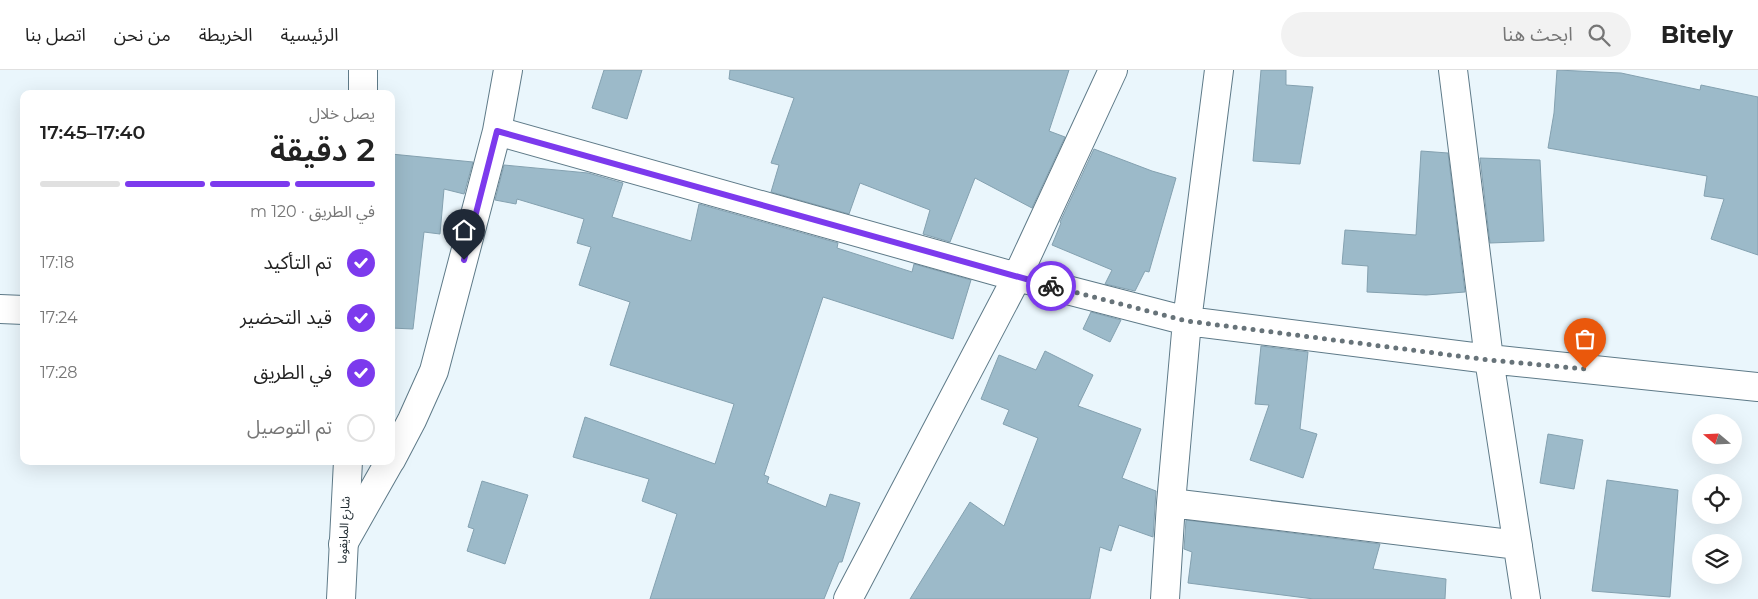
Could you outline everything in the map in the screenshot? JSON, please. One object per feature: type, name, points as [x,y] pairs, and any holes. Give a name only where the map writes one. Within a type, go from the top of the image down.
[{"type":"street","points":[[363,70],[363,90]]},
{"type":"street","points":[[395,452],[434,371],[497,131],[508,70]]},
{"type":"street","points":[[848,599],[1017,277],[1113,70]]},
{"type":"street","points":[[1165,599],[1171,503],[1187,321],[1219,70]]},
{"type":"street","points":[[1453,70],[1489,360],[1526,599]]},
{"type":"street","points":[[497,131],[1017,277],[1187,321],[1489,360],[1758,387]]},
{"type":"street","points":[[0,309],[20,310]]},
{"type":"street","name":"شارع المايقوما","points":[[341,599],[348,465]]},
{"type":"street","points":[[343,544],[388,465]]},
{"type":"street","points":[[1171,503],[1518,545]]},
{"type":"building","points":[[604,70],[642,70],[627,119],[592,108]]},
{"type":"building","points":[[730,70],[1069,70],[1049,131],[1065,137],[1032,208],[975,178],[950,242],[923,234],[930,210],[860,183],[849,214],[771,192],[779,165],[771,163],[794,98],[729,79]]},
{"type":"building","points":[[1261,70],[1286,70],[1286,85],[1313,87],[1300,164],[1253,161]]},
{"type":"building","points":[[1557,70],[1621,73],[1700,90],[1701,85],[1758,97],[1758,255],[1711,239],[1724,199],[1704,196],[1707,176],[1548,148],[1554,113]]},
{"type":"building","points":[[1094,149],[1176,178],[1149,272],[1145,271],[1135,291],[1105,284],[1112,270],[1052,245],[1060,222]]},
{"type":"building","points":[[1421,151],[1448,153],[1465,292],[1426,295],[1367,292],[1368,266],[1342,264],[1345,230],[1416,235]]},
{"type":"building","points":[[395,154],[473,162],[464,194],[444,189],[440,234],[424,232],[413,329],[395,328]]},
{"type":"building","points":[[1480,158],[1540,160],[1544,241],[1490,243]]},
{"type":"building","points":[[504,165],[588,173],[623,183],[612,217],[691,241],[699,204],[838,243],[837,248],[912,272],[914,264],[971,280],[953,339],[823,297],[764,475],[769,477],[767,483],[826,507],[830,494],[860,503],[842,562],[839,562],[824,599],[650,599],[677,514],[642,501],[649,479],[573,457],[585,417],[715,464],[734,404],[610,365],[630,302],[579,285],[591,247],[577,243],[584,219],[517,199],[516,204],[495,200]]},
{"type":"building","points":[[1091,312],[1121,320],[1110,342],[1083,329]]},
{"type":"building","points":[[1261,346],[1308,352],[1300,429],[1317,434],[1303,478],[1250,460],[1269,405],[1255,404]]},
{"type":"building","points":[[1045,351],[1093,375],[1078,406],[1141,429],[1122,478],[1156,491],[1153,537],[1119,525],[1111,551],[1100,547],[1090,599],[910,599],[970,502],[1004,526],[1038,438],[1003,424],[1009,410],[981,399],[999,355],[1036,370]]},
{"type":"building","points":[[1548,434],[1583,440],[1574,489],[1540,483]]},
{"type":"building","points":[[1607,480],[1678,490],[1670,597],[1592,591]]},
{"type":"building","points":[[482,481],[528,495],[505,564],[467,551],[474,529],[468,527]]},
{"type":"building","points":[[1186,520],[1380,544],[1373,569],[1446,579],[1445,599],[1314,599],[1188,583],[1192,552],[1184,549]]},
{"type":"way so far","points":[[1051,286],[1187,321],[1489,360],[1585,369]]},
{"type":"route","points":[[464,260],[497,131],[1051,286]]}]
